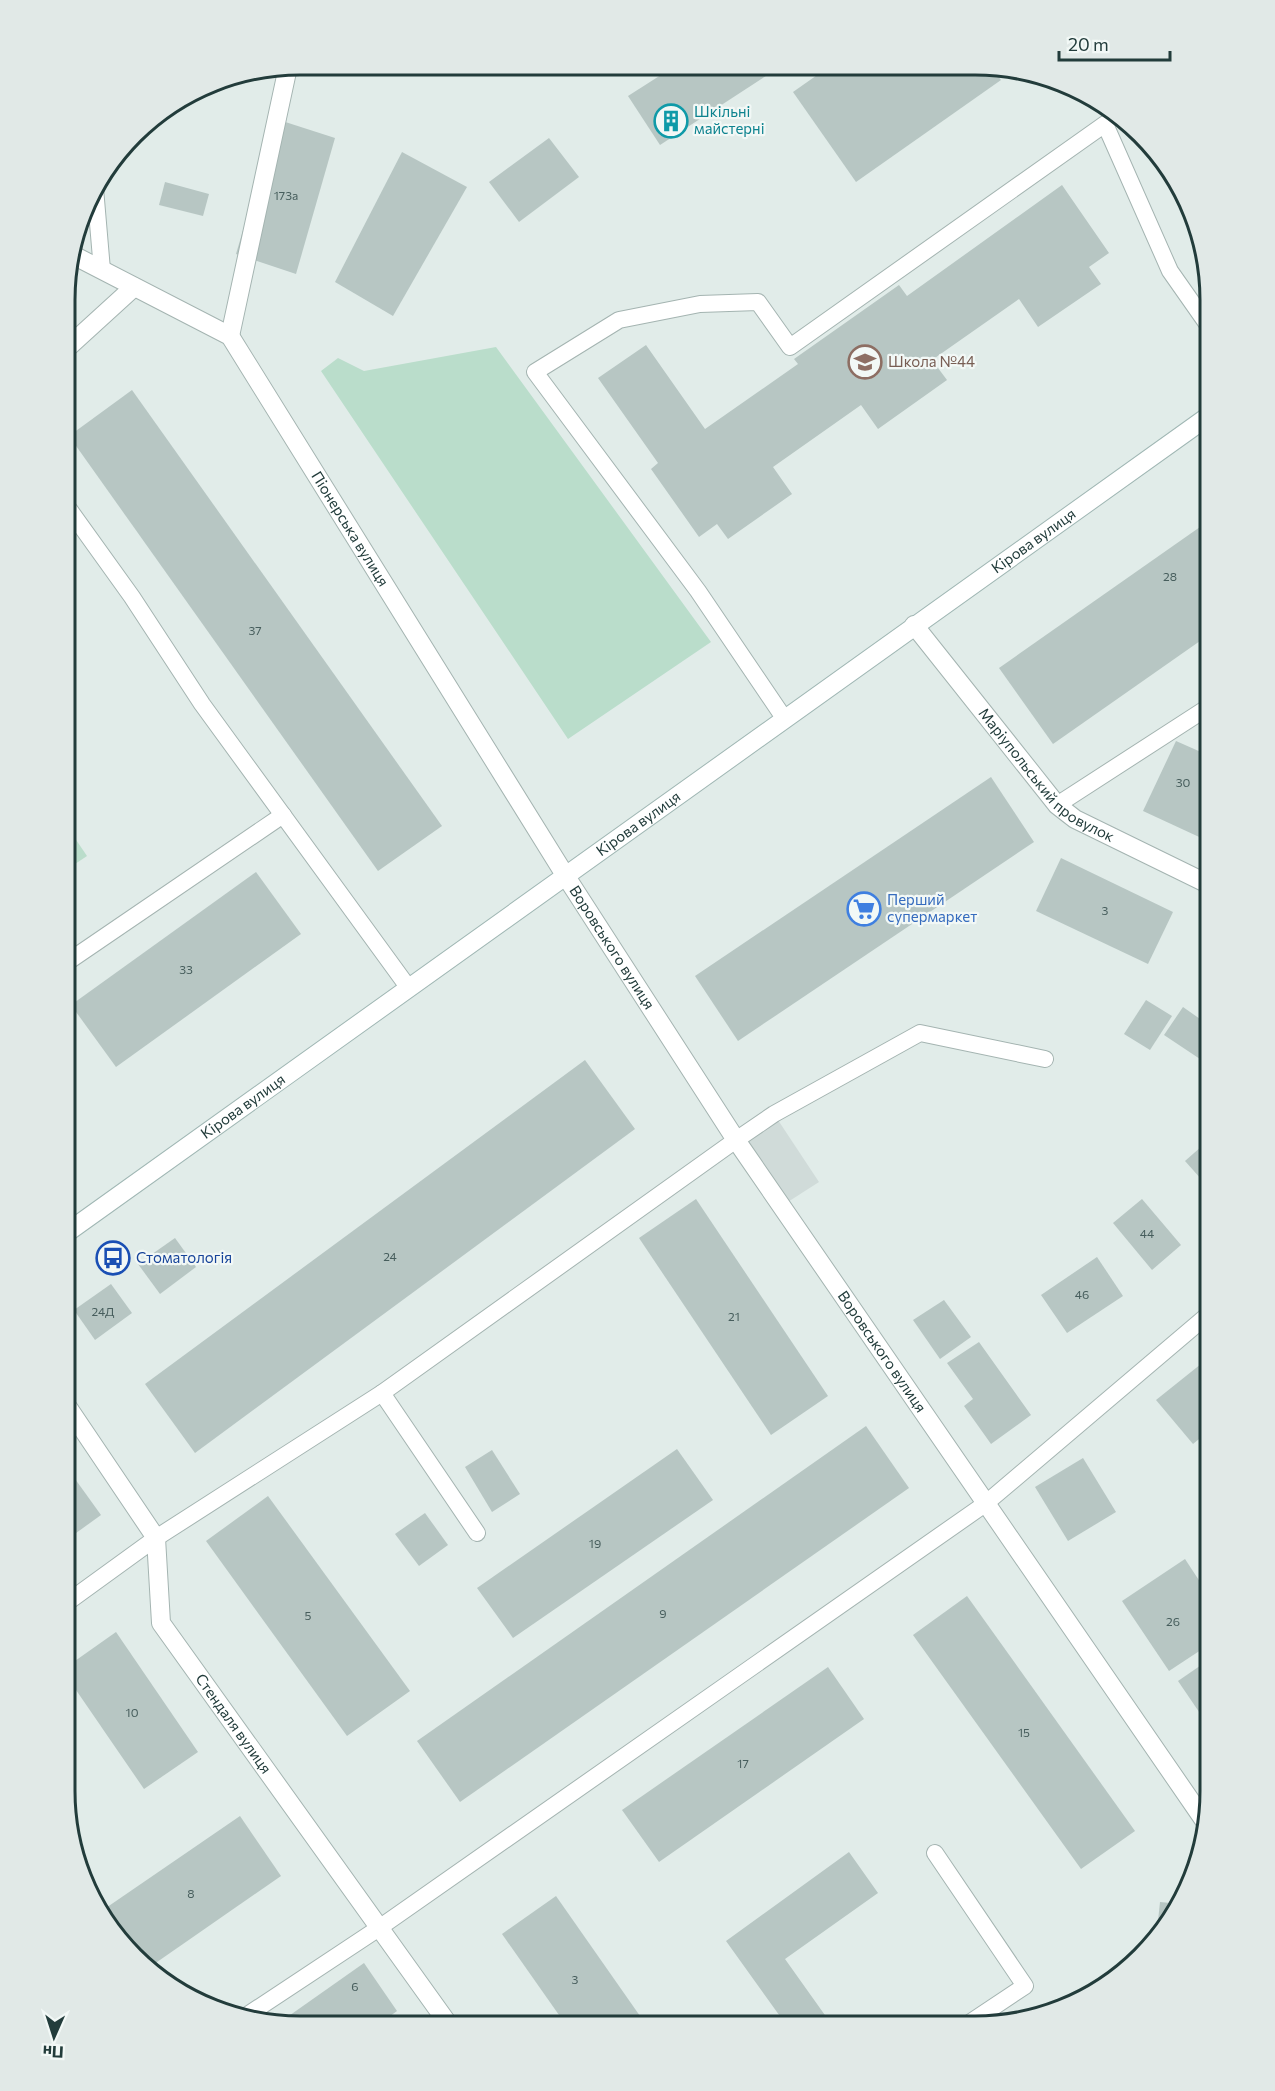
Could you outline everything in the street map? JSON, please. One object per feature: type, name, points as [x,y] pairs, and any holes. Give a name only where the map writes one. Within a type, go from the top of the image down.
[{"type":"street","points":[[79,258],[231,336],[286,75]]},
{"type":"street","points":[[75,341],[134,287]]},
{"type":"street","name":"Піонерська вулиця","points":[[231,336],[565,875]]},
{"type":"street","name":"Кірова вулиця","points":[[75,1227],[1200,422]]},
{"type":"street","name":"Маріупольський провулок","points":[[914,625],[1057,806],[1075,819],[1200,880]]},
{"type":"street","name":"Воровського вулиця","points":[[565,875],[736,1140],[1199,1813]]},
{"type":"street","points":[[75,1418],[156,1538]]},
{"type":"street","name":"Стендаля вулиця","points":[[156,1538],[161,1623],[443,2016]]},
{"type":"lane","points":[[784,718],[698,591],[535,372],[619,320],[700,304],[758,302],[790,347],[1105,124],[1170,271],[1200,314]]},
{"type":"lane","points":[[96,204],[102,270]]},
{"type":"lane","points":[[75,518],[132,597],[202,704],[408,987]]},
{"type":"lane","points":[[1057,806],[1200,713]]},
{"type":"lane","points":[[75,957],[283,815]]},
{"type":"lane","points":[[75,1597],[156,1538],[382,1393],[774,1114],[920,1034],[1045,1059]]},
{"type":"lane","points":[[253,2011],[379,1928],[985,1504],[1200,1321]]},
{"type":"lane","points":[[382,1393],[477,1533]]},
{"type":"lane","points":[[935,1853],[1025,1986],[979,2016]]},
{"type":"shaded area","points":[[774,1114],[819,1182],[780,1207],[736,1140]]},
{"type":"green space","points":[[496,347],[711,642],[568,739],[321,371],[338,358],[364,371]]},
{"type":"green space","points":[[75,838],[87,856],[75,864]]},
{"type":"building","name":"Шкільні майстерні","points":[[661,75],[767,75],[660,145],[628,96]]},
{"type":"building","points":[[817,75],[990,75],[998,76],[1001,80],[856,182],[793,92]]},
{"type":"building","points":[[276,119],[335,138],[296,274],[236,254]]},
{"type":"building","points":[[549,138],[579,177],[519,222],[489,182]]},
{"type":"building","points":[[402,152],[467,187],[393,316],[335,282]]},
{"type":"building","points":[[165,182],[209,194],[203,216],[159,205]]},
{"type":"building","name":"Школа №44","points":[[1062,185],[1109,253],[1089,267],[1101,284],[1038,327],[1019,299],[932,360],[947,380],[878,429],[861,405],[773,467],[792,494],[728,539],[717,524],[699,537],[651,469],[658,463],[598,378],[646,345],[705,429],[798,364],[794,359],[899,285],[907,296]]},
{"type":"building","points":[[132,390],[442,826],[378,871],[75,444],[75,432]]},
{"type":"building","points":[[1200,527],[1200,641],[1053,744],[999,668]]},
{"type":"building","points":[[1176,741],[1200,752],[1200,837],[1143,811]]},
{"type":"building","name":"Перший супермаркет","points":[[991,777],[1034,842],[738,1041],[695,976]]},
{"type":"building","points":[[1061,858],[1173,912],[1148,964],[1036,911]]},
{"type":"building","points":[[256,872],[301,934],[116,1067],[75,1011],[75,1002]]},
{"type":"building","points":[[1146,1000],[1172,1016],[1150,1050],[1124,1034]]},
{"type":"building","points":[[1183,1007],[1200,1019],[1200,1059],[1164,1035]]},
{"type":"building","points":[[585,1060],[635,1129],[195,1453],[145,1384]]},
{"type":"building","points":[[1200,1148],[1200,1178],[1185,1161]]},
{"type":"building","points":[[696,1199],[828,1396],[771,1435],[639,1238]]},
{"type":"building","points":[[1142,1199],[1181,1245],[1152,1270],[1113,1223]]},
{"type":"building","points":[[175,1238],[196,1267],[160,1294],[138,1264]]},
{"type":"building","points":[[1097,1257],[1123,1296],[1067,1333],[1041,1295]]},
{"type":"building","points":[[111,1284],[132,1313],[95,1340],[75,1309]]},
{"type":"building","points":[[944,1300],[971,1337],[940,1359],[913,1320]]},
{"type":"building","points":[[979,1342],[1031,1415],[991,1444],[964,1406],[973,1399],[947,1363]]},
{"type":"building","points":[[1200,1365],[1200,1438],[1193,1444],[1156,1400]]},
{"type":"building","points":[[866,1426],[909,1488],[460,1802],[417,1741]]},
{"type":"building","points":[[677,1449],[713,1500],[513,1638],[477,1588]]},
{"type":"building","points":[[492,1450],[520,1494],[492,1512],[465,1467]]},
{"type":"building","points":[[1083,1458],[1116,1512],[1068,1541],[1035,1487]]},
{"type":"building","points":[[75,1479],[101,1515],[75,1534]]},
{"type":"building","points":[[268,1496],[410,1691],[347,1736],[206,1541]]},
{"type":"building","points":[[425,1513],[448,1545],[419,1566],[395,1534]]},
{"type":"building","points":[[1185,1559],[1200,1582],[1200,1651],[1169,1671],[1122,1601]]},
{"type":"building","points":[[967,1596],[1135,1831],[1081,1869],[913,1635]]},
{"type":"building","points":[[116,1632],[198,1752],[144,1789],[75,1689],[75,1661]]},
{"type":"building","points":[[1200,1666],[1200,1713],[1178,1681]]},
{"type":"building","points":[[828,1667],[864,1719],[659,1862],[622,1810]]},
{"type":"building","points":[[240,1816],[281,1876],[155,1963],[121,1928],[107,1907]]},
{"type":"building","points":[[849,1852],[878,1893],[785,1959],[826,2016],[780,2016],[726,1941]]},
{"type":"building","points":[[556,1896],[640,2016],[560,2016],[502,1934]]},
{"type":"building","points":[[1160,1902],[1171,1903],[1170,1904],[1158,1922]]},
{"type":"building","points":[[364,1963],[397,2011],[390,2016],[289,2016]]},
{"type":"place","name":"Шкільні майстерні","points":[[671,121]]},
{"type":"place","name":"Школа №44","points":[[865,362]]},
{"type":"place","name":"Перший супермаркет","points":[[864,909]]},
{"type":"place","name":"Стоматологія","points":[[113,1258]]}]
